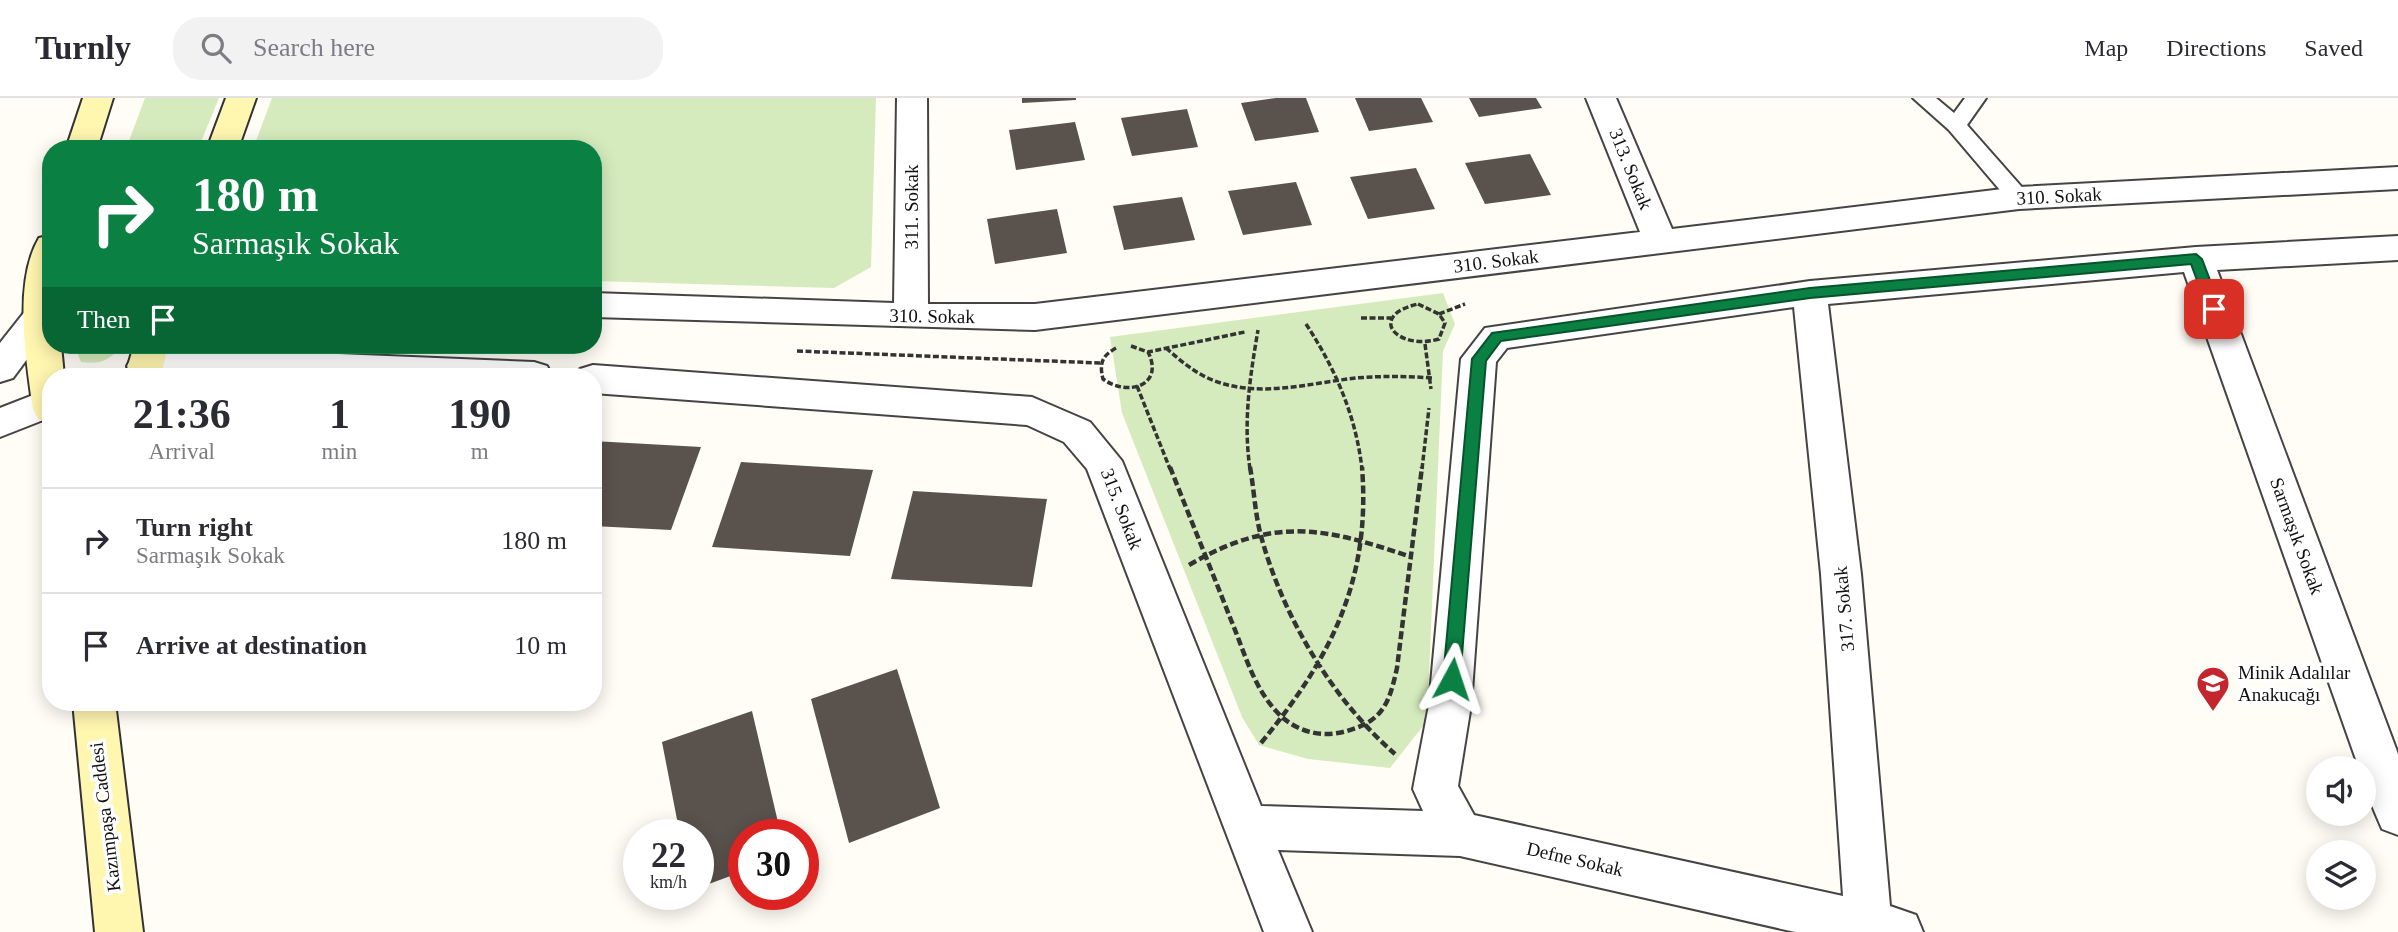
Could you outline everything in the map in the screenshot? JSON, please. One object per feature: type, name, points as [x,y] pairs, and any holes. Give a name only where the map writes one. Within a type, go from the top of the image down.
[{"type":"main road","points":[[84,140],[98,98]]},
{"type":"main road","points":[[225,140],[240,98]]},
{"type":"main road","points":[[42,314],[40,344],[44,368]]},
{"type":"main road","name":"Kazımpaşa Caddesi","points":[[95,711],[119,932]]},
{"type":"street","name":"311. Sokak","points":[[911,316],[912,98]]},
{"type":"street","name":"313. Sokak","points":[[1601,98],[1660,240]]},
{"type":"street","name":"310. Sokak","points":[[602,305],[911,316],[1035,317],[2019,198],[2398,178]]},
{"type":"street","points":[[1460,834],[1435,789],[1450,705],[1479,359],[1497,337],[1810,293],[2196,259],[2398,248]]},
{"type":"street","name":"Sarmaşık Sokak","points":[[2196,259],[2398,814]]},
{"type":"street","name":"317. Sokak","points":[[1810,293],[1884,929]]},
{"type":"street","points":[[0,369],[42,314]]},
{"type":"street","points":[[139,366],[265,364],[355,368]]},
{"type":"street","name":"315. Sokak","points":[[602,380],[1032,411],[1077,432],[1103,461],[1288,932]]},
{"type":"street","points":[[0,423],[42,407]]},
{"type":"street","name":"Defne Sokak","points":[[1245,827],[1460,834],[1884,929]]},
{"type":"lane","points":[[1923,98],[1956,125],[2019,198]]},
{"type":"lane","points":[[1956,125],[1976,98]]},
{"type":"path","points":[[1418,304],[1440,314],[1445,323],[1444,331],[1439,339],[1425,344],[1404,342],[1395,335],[1390,327],[1396,310],[1418,304]]},
{"type":"path","points":[[1347,319],[1391,318]]},
{"type":"path","points":[[1294,326],[1320,322]]},
{"type":"path","points":[[1228,781],[1282,719],[1318,664],[1348,606],[1362,541],[1360,450],[1338,382],[1306,324]]},
{"type":"path","points":[[1148,352],[1270,329]]},
{"type":"path","points":[[1258,330],[1248,389],[1245,436],[1261,536],[1292,615],[1318,664],[1363,726],[1435,789]]},
{"type":"path","points":[[1425,344],[1431,394]]},
{"type":"path","points":[[1138,346],[1148,352],[1154,360],[1155,370],[1151,379],[1137,386],[1117,387],[1106,381],[1100,373],[1100,363],[1114,348],[1138,346]]},
{"type":"path","points":[[1166,348],[1181,364],[1248,389],[1284,390],[1383,376],[1477,382]]},
{"type":"path","points":[[790,351],[1100,363]]},
{"type":"path","points":[[1137,386],[1258,687],[1282,719],[1312,733],[1336,736],[1363,726],[1386,707],[1397,668],[1429,406]]},
{"type":"path","points":[[1153,589],[1204,555],[1261,536],[1300,530],[1327,532],[1362,541],[1460,577]]},
{"type":"green space","points":[[145,98],[219,98],[202,140],[129,140]]},
{"type":"green space","points":[[272,98],[876,98],[871,267],[834,288],[602,281],[602,140],[256,140]]},
{"type":"green space","points":[[1443,293],[1455,324],[1443,351],[1427,721],[1390,768],[1308,759],[1259,745],[1242,717],[1122,413],[1110,337]]},
{"type":"green space","points":[[78,354],[114,354],[99,362],[81,362]]},
{"type":"building","points":[[1022,98],[1076,98],[1076,100],[1022,103]]},
{"type":"building","points":[[1276,98],[1306,98],[1319,132],[1255,141],[1241,103]]},
{"type":"building","points":[[1355,98],[1421,98],[1433,122],[1369,131]]},
{"type":"building","points":[[1469,98],[1536,98],[1542,108],[1479,117]]},
{"type":"building","points":[[1187,109],[1198,147],[1132,156],[1121,118]]},
{"type":"building","points":[[1075,122],[1085,160],[1016,170],[1009,130]]},
{"type":"building","points":[[1530,154],[1551,195],[1485,204],[1465,163]]},
{"type":"building","points":[[1416,168],[1435,209],[1368,219],[1350,177]]},
{"type":"building","points":[[1296,182],[1312,225],[1243,235],[1228,191]]},
{"type":"building","points":[[1182,197],[1195,240],[1124,250],[1113,206]]},
{"type":"building","points":[[1057,209],[1067,253],[995,264],[987,219]]},
{"type":"building","points":[[602,442],[701,447],[671,530],[602,526]]},
{"type":"building","points":[[741,462],[873,470],[850,556],[712,547]]},
{"type":"building","points":[[913,491],[1047,499],[1032,587],[891,579]]},
{"type":"building","points":[[897,669],[940,808],[849,843],[811,699]]},
{"type":"building","points":[[752,711],[777,819],[728,819],[728,877],[714,882],[714,819],[677,819],[662,742]]},
{"type":"place","name":"Minik Adalılar Anakucağı","points":[[2213,713]]},
{"type":"route","points":[[1452,679],[1479,359],[1497,337],[1810,293],[2196,259],[2214,309]]}]
